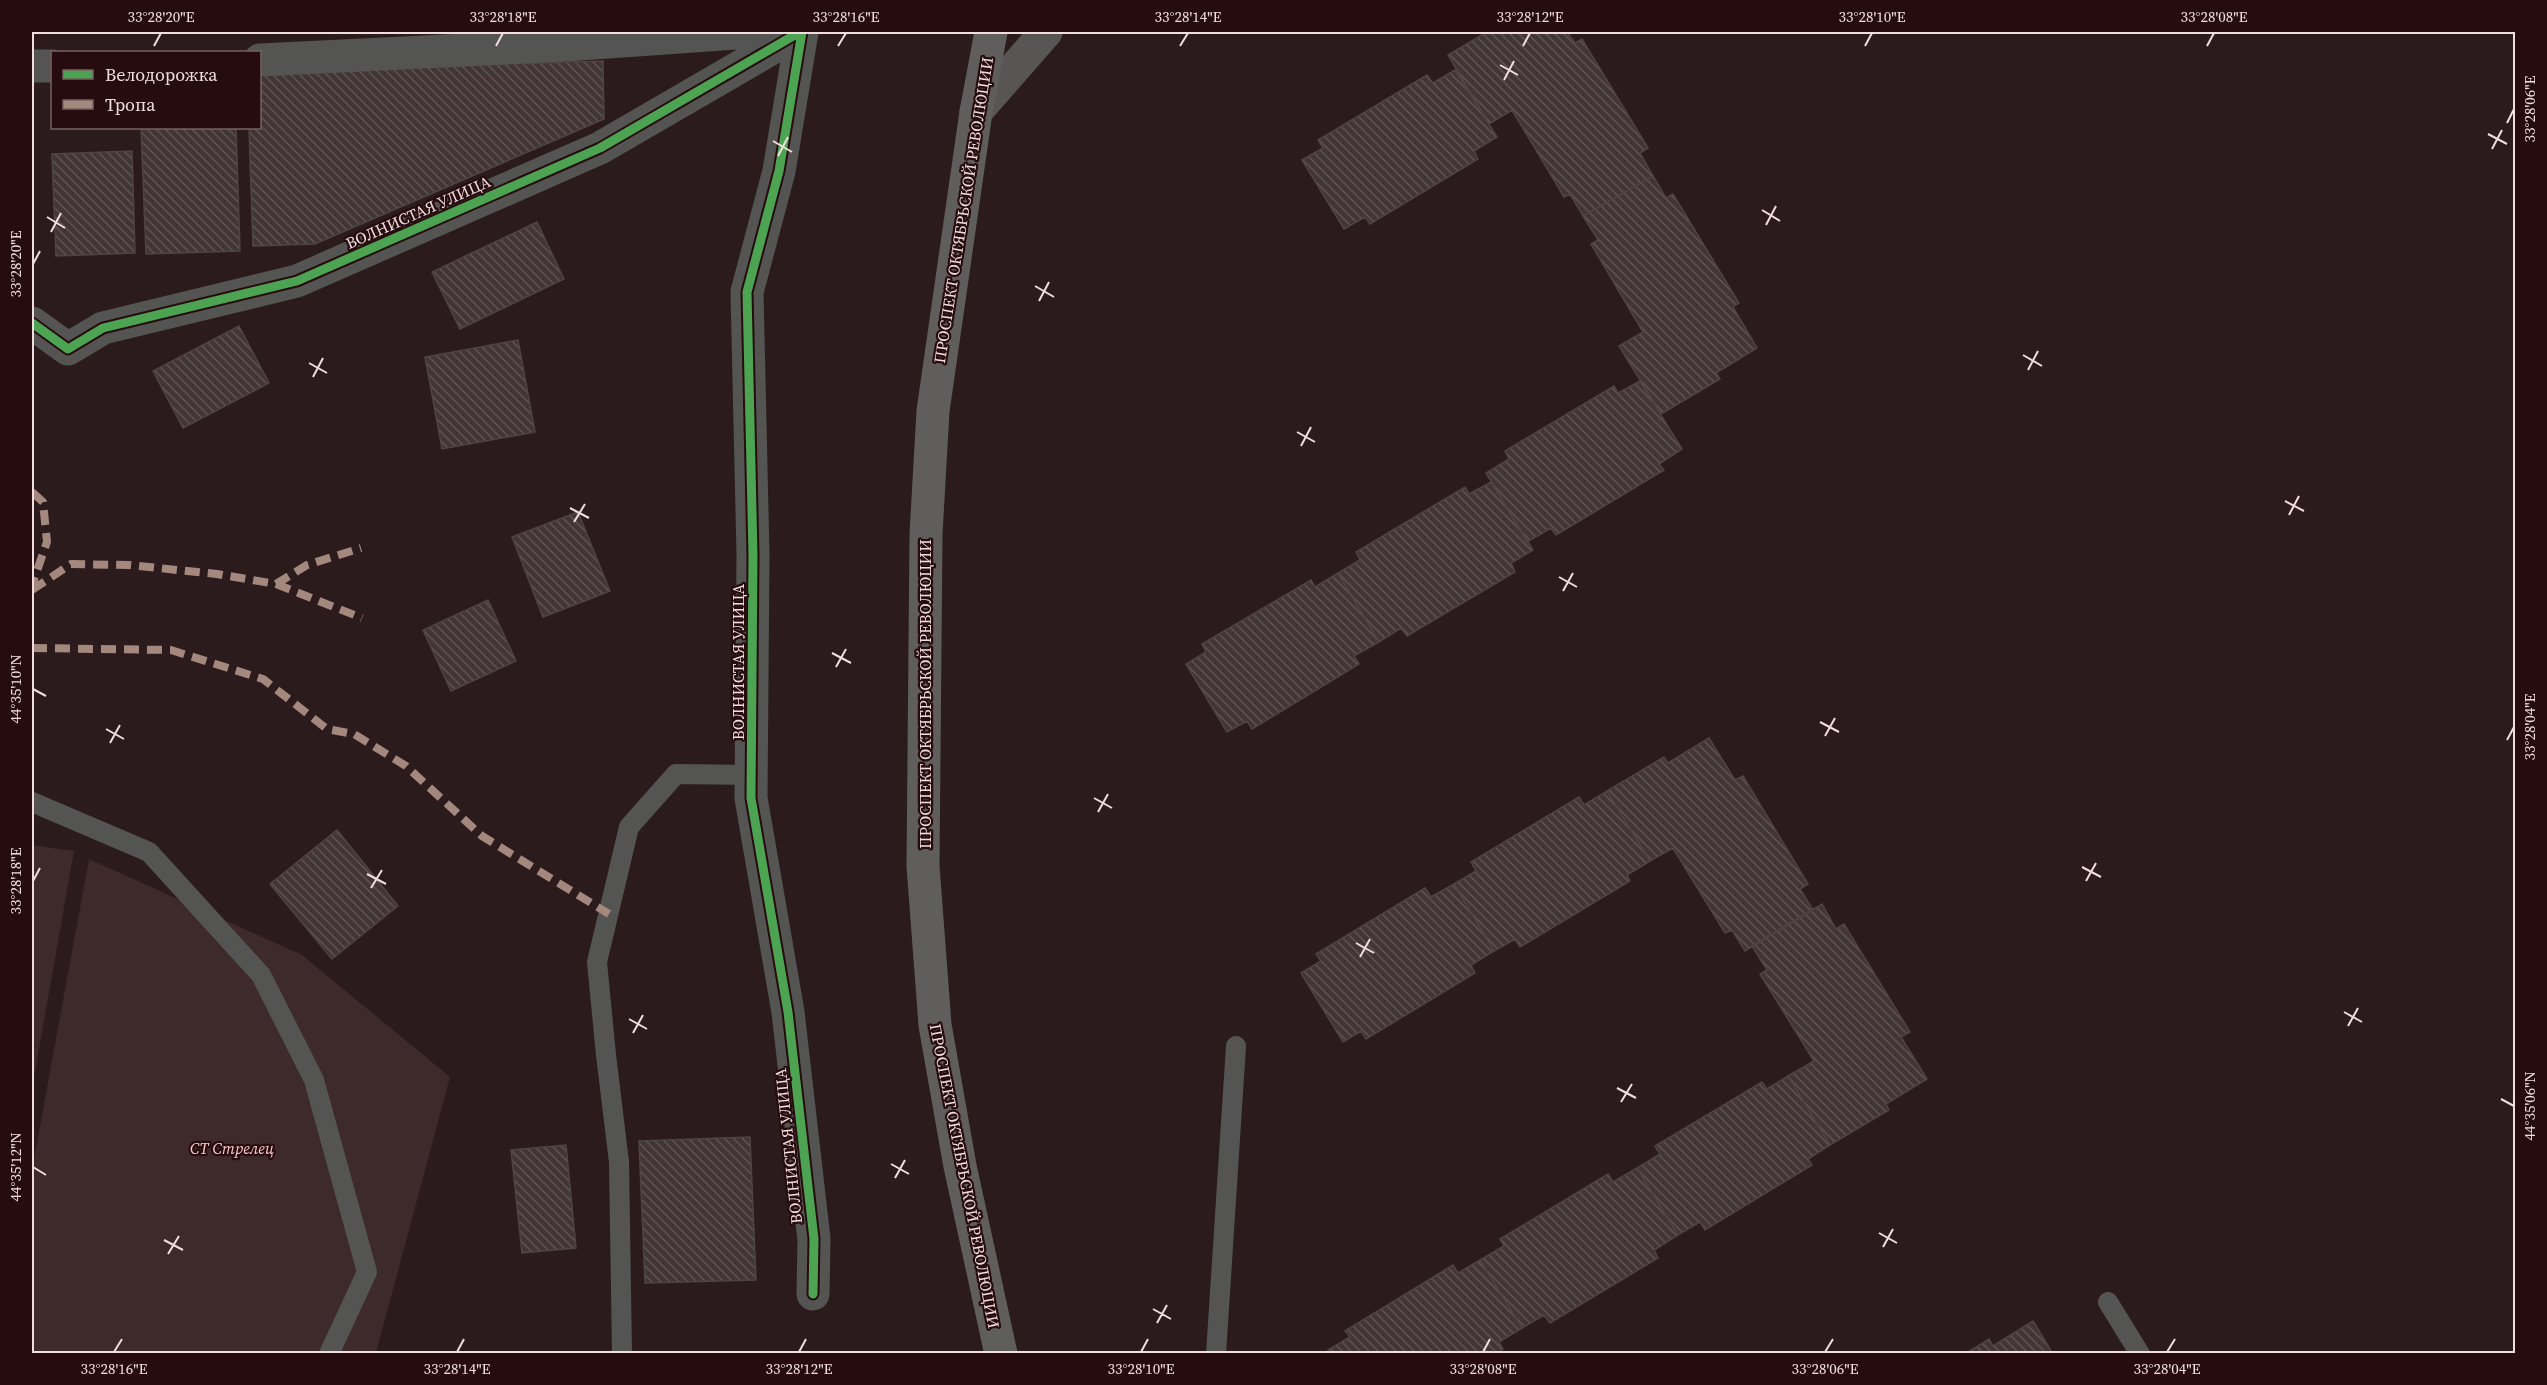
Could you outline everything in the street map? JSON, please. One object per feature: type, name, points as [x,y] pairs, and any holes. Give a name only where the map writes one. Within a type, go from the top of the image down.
[{"type":"main road","name":"ПРОСПЕКТ ОКТЯБРЬСКОЙ РЕВОЛЮЦИИ","points":[[991,32],[976,112],[933,411],[926,534],[924,866],[935,1024],[996,1347]]},
{"type":"main road","points":[[976,112],[1046,32]]},
{"type":"street","points":[[261,60],[566,45],[750,32]]},
{"type":"street","name":"ВОЛНИСТАЯ УЛИЦА","points":[[32,323],[68,349],[103,328],[297,281],[600,148],[801,32]]},
{"type":"street","name":"ВОЛНИСТАЯ УЛИЦА","points":[[801,32],[779,171],[747,292],[753,555],[753,775],[751,798],[789,1012],[814,1239],[813,1294]]},
{"type":"street","points":[[32,66],[51,66]]},
{"type":"lane","points":[[622,1353],[619,1162],[597,962],[629,827],[676,774],[753,775]]},
{"type":"lane","points":[[32,802],[149,852],[261,975],[314,1080],[367,1272],[329,1353]]},
{"type":"lane","points":[[1216,1353],[1236,1046]]},
{"type":"lane","points":[[2108,1302],[2140,1353]]},
{"type":"green space","points":[[32,845],[74,851],[32,1089]]},
{"type":"green space","name":"СТ Стрелец","points":[[89,859],[302,955],[450,1077],[376,1353],[32,1353],[32,1170]]},
{"type":"building","points":[[1487,32],[1567,32],[1575,43],[1582,39],[1648,148],[1640,153],[1653,176],[1583,216],[1570,194],[1564,197],[1512,110],[1489,124],[1448,55]]},
{"type":"building","points":[[603,61],[604,119],[315,244],[253,246],[249,129],[261,129],[261,72]]},
{"type":"building","points":[[1455,70],[1497,137],[1474,151],[1478,159],[1370,224],[1365,217],[1344,229],[1302,160],[1323,148],[1318,140],[1427,75],[1433,83]]},
{"type":"building","points":[[141,129],[236,129],[240,251],[146,254]]},
{"type":"building","points":[[132,151],[135,253],[56,256],[52,154]]},
{"type":"building","points":[[1653,176],[1666,198],[1673,194],[1739,303],[1733,307],[1757,348],[1716,373],[1720,379],[1661,414],[1619,346],[1643,332],[1591,244],[1598,240],[1583,216]]},
{"type":"building","points":[[537,222],[564,279],[460,329],[432,272]]},
{"type":"building","points":[[239,326],[269,383],[183,428],[153,371]]},
{"type":"building","points":[[518,340],[535,432],[442,449],[425,357]]},
{"type":"building","points":[[1640,381],[1682,449],[1659,464],[1664,470],[1556,535],[1551,528],[1527,542],[1486,473],[1509,459],[1505,451],[1614,386],[1618,393]]},
{"type":"building","points":[[1491,482],[1533,550],[1511,563],[1515,572],[1407,636],[1401,628],[1379,642],[1338,573],[1360,560],[1356,552],[1465,487],[1469,494]]},
{"type":"building","points":[[578,512],[610,591],[543,617],[512,537]]},
{"type":"building","points":[[1338,573],[1379,642],[1354,656],[1359,664],[1252,729],[1247,721],[1227,732],[1186,664],[1206,652],[1202,644],[1311,580],[1315,587]]},
{"type":"building","points":[[488,600],[516,661],[451,691],[423,630]]},
{"type":"building","points":[[1709,738],[1735,780],[1743,776],[1808,884],[1800,889],[1813,910],[1745,951],[1732,930],[1725,933],[1673,848],[1650,861],[1607,791],[1664,757],[1668,763]]},
{"type":"building","points":[[1607,791],[1650,861],[1627,875],[1630,881],[1520,947],[1515,939],[1494,951],[1454,884],[1476,871],[1471,862],[1579,797],[1584,805]]},
{"type":"building","points":[[337,830],[398,906],[332,959],[270,884]]},
{"type":"building","points":[[1454,884],[1494,951],[1471,965],[1475,973],[1366,1039],[1361,1031],[1343,1042],[1301,973],[1321,961],[1316,954],[1425,888],[1431,897]]},
{"type":"building","points":[[1822,904],[1836,929],[1844,924],[1910,1032],[1901,1037],[1927,1079],[1886,1104],[1889,1110],[1830,1145],[1788,1076],[1814,1061],[1760,974],[1767,970],[1752,946]]},
{"type":"building","points":[[1788,1076],[1830,1145],[1808,1159],[1812,1165],[1705,1230],[1700,1222],[1678,1235],[1637,1168],[1660,1154],[1655,1146],[1762,1082],[1767,1089]]},
{"type":"building","points":[[750,1137],[756,1280],[645,1283],[639,1141]]},
{"type":"building","points":[[566,1145],[576,1248],[522,1253],[511,1150]]},
{"type":"building","points":[[1637,1168],[1678,1235],[1654,1250],[1658,1258],[1550,1323],[1544,1315],[1522,1328],[1480,1260],[1504,1246],[1500,1239],[1608,1174],[1613,1182]]},
{"type":"building","points":[[1480,1260],[1522,1328],[1499,1342],[1503,1349],[1496,1354],[1330,1354],[1328,1350],[1350,1337],[1345,1331],[1453,1265],[1458,1273]]},
{"type":"building","points":[[2033,1321],[2053,1354],[1965,1354],[1989,1339],[1993,1346]]},
{"type":"marked path","points":[[32,492],[43,502],[47,542],[32,585]]},
{"type":"marked path","points":[[32,590],[71,564],[129,565],[217,574],[276,584],[307,565],[361,548]]},
{"type":"marked path","points":[[276,584],[362,618]]},
{"type":"marked path","points":[[32,648],[171,650],[263,679],[327,729],[354,734],[406,766],[482,836],[609,914]]},
{"type":"cycle path","points":[[32,323],[68,349],[103,328],[297,281],[600,148],[800,32]]},
{"type":"cycle path","points":[[802,32],[779,171],[747,292],[753,555],[751,798],[788,1012],[814,1239],[813,1294]]}]
